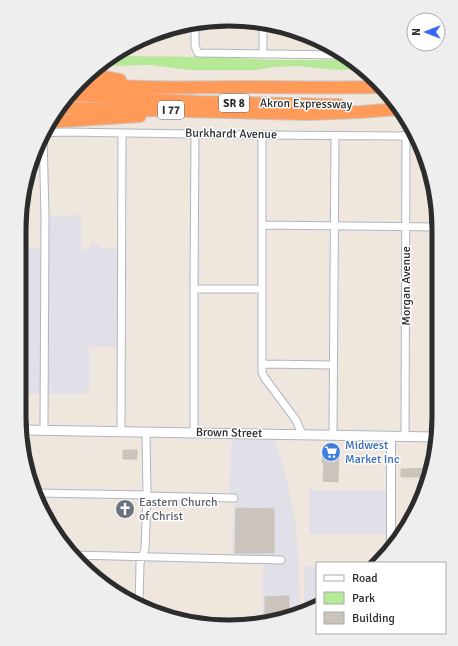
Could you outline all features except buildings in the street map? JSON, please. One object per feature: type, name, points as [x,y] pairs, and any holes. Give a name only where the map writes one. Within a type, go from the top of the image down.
[{"type":"highway","name":"I 77","points":[[96,75],[178,88]]},
{"type":"highway","name":"Akron Expressway","points":[[86,84],[178,88],[375,87]]},
{"type":"highway","name":"Akron Expressway","points":[[76,95],[199,102],[391,106]]},
{"type":"highway","name":"I 77","points":[[66,108],[311,114],[393,109]]},
{"type":"highway","points":[[56,122],[150,116],[184,110]]},
{"type":"main road","name":"Brown Street","points":[[26,430],[431,437]]},
{"type":"street","points":[[195,29],[195,46],[198,53],[330,53]]},
{"type":"street","points":[[263,29],[263,54]]},
{"type":"street","name":"Burkhardt Avenue","points":[[50,133],[64,132],[409,136]]},
{"type":"street","points":[[121,432],[122,133]]},
{"type":"street","points":[[194,433],[195,134]]},
{"type":"street","points":[[262,135],[262,372],[296,420],[302,434]]},
{"type":"street","points":[[333,435],[334,136]]},
{"type":"street","name":"Morgan Avenue","points":[[404,136],[406,227],[405,436]]},
{"type":"street","points":[[44,145],[44,430]]},
{"type":"street","points":[[262,225],[432,227]]},
{"type":"street","points":[[194,289],[262,290]]},
{"type":"street","points":[[262,364],[333,365]]},
{"type":"street","points":[[139,599],[140,563],[145,549],[147,496],[146,432]]},
{"type":"street","points":[[391,540],[392,436]]},
{"type":"street","points":[[40,493],[234,498]]},
{"type":"street","points":[[80,555],[281,560]]},
{"type":"shaded area","points":[[45,215],[81,215],[82,249],[89,250],[90,244],[98,244],[101,248],[122,248],[121,347],[89,347],[89,393],[26,394],[26,248],[45,248]]},
{"type":"shaded area","points":[[232,434],[273,434],[285,473],[296,525],[300,607],[263,617],[263,560],[232,559],[234,498],[229,497]]},
{"type":"shaded area","points":[[309,489],[313,491],[391,491],[391,534],[309,534]]},
{"type":"shaded area","points":[[304,567],[316,567],[316,600],[304,606]]},
{"type":"green space","points":[[123,56],[214,57],[273,60],[342,60],[354,69],[336,70],[298,66],[273,67],[257,70],[189,70],[152,65],[108,66]]},
{"type":"place","name":"Midwest Market Inc","points":[[331,452]]},
{"type":"place","name":"Eastern Church of Christ","points":[[125,509]]}]
